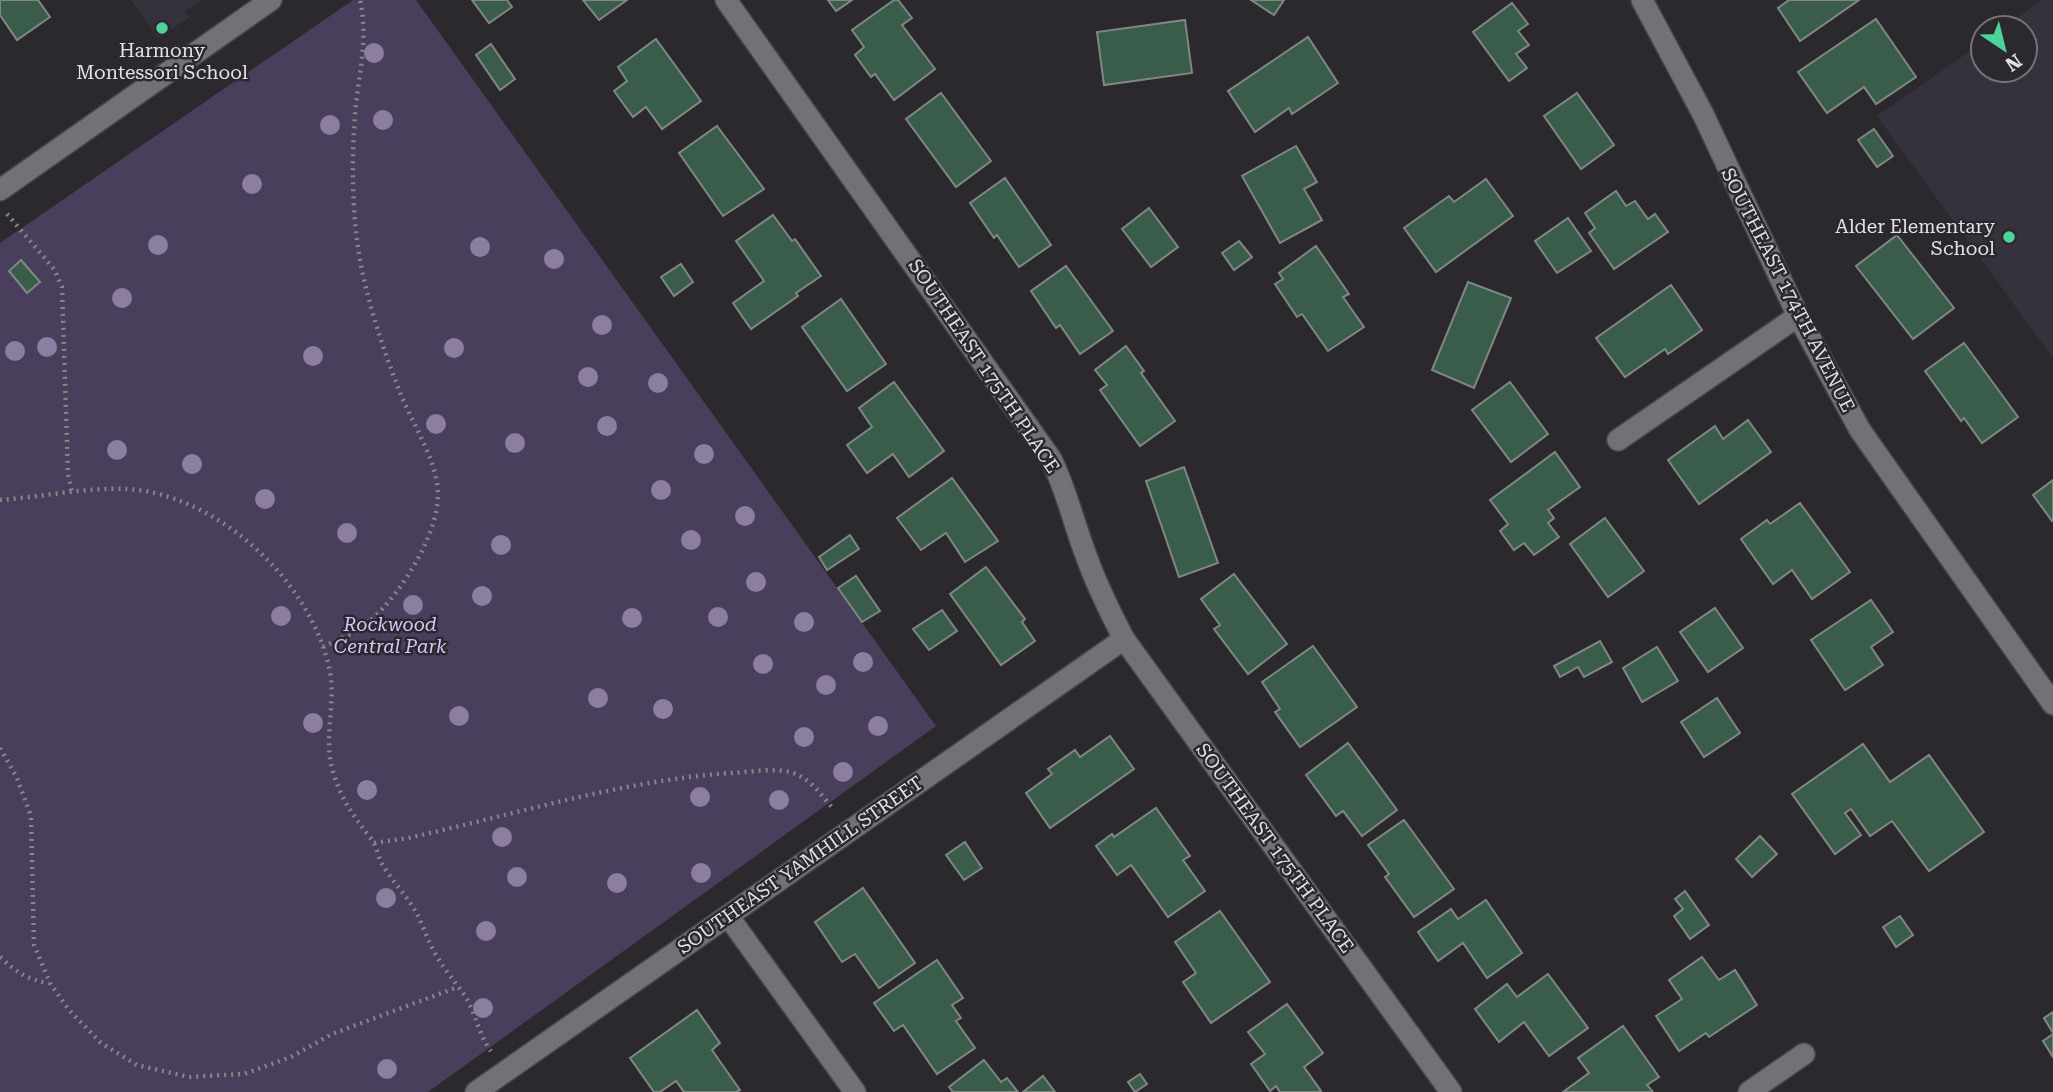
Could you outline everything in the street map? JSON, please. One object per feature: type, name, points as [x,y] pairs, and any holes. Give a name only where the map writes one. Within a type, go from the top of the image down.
[{"type":"street","points":[[0,190],[271,0]]},
{"type":"street","name":"SOUTHEAST 175TH PLACE","points":[[726,0],[1051,459],[1063,486],[1086,558],[1124,639],[1451,1092]]},
{"type":"street","name":"SOUTHEAST 174TH AVENUE","points":[[1642,0],[1698,103],[1798,316],[1860,430],[2053,704]]},
{"type":"street","points":[[1618,440],[1798,316]]},
{"type":"street","name":"SOUTHEAST YAMHILL STREET","points":[[476,1092],[1124,639]]},
{"type":"street","points":[[728,916],[855,1092]]},
{"type":"street","points":[[1749,1092],[1804,1054]]},
{"type":"path","points":[[323,647],[369,622],[401,586],[427,539],[434,522],[438,497],[433,470],[400,392],[373,309],[357,234],[354,197],[355,117],[365,26],[360,0]]},
{"type":"path","points":[[0,205],[54,269],[62,287],[68,473],[72,493]]},
{"type":"path","points":[[0,500],[107,489],[149,492],[187,504],[218,520],[272,565],[306,608],[323,647],[330,674],[328,740],[332,770],[345,804],[374,843],[382,864],[415,911],[439,960],[468,1002],[481,1037],[506,1071]]},
{"type":"path","points":[[0,748],[17,778],[31,816],[34,945],[50,983],[69,1010],[102,1043],[137,1065],[189,1077],[244,1074],[291,1057],[332,1034],[458,987]]},
{"type":"path","points":[[374,843],[408,838],[642,784],[709,774],[775,770],[790,772],[808,781],[849,830]]},
{"type":"path","points":[[0,957],[16,972],[33,981],[50,983]]},
{"type":"shaded area","name":"Harmony Montessori School","points":[[131,0],[201,0],[185,11],[190,17],[158,38]]},
{"type":"shaded area","name":"Alder Elementary School","points":[[2042,0],[2053,0],[2053,358],[1877,116],[1969,52],[1969,84],[2039,84],[2039,14],[2022,14]]},
{"type":"green space","name":"Rockwood Central Park","points":[[353,0],[416,0],[936,726],[428,1092],[0,1092],[0,243]]},
{"type":"building","points":[[0,0],[38,0],[50,17],[17,40],[0,15]]},
{"type":"building","points":[[472,0],[507,0],[512,7],[489,23]]},
{"type":"building","points":[[583,0],[627,0],[599,20]]},
{"type":"building","points":[[828,0],[852,0],[836,11]]},
{"type":"building","points":[[894,0],[898,0],[912,18],[902,25],[935,69],[894,100],[875,74],[871,77],[855,55],[864,47],[852,30]]},
{"type":"building","points":[[1251,0],[1284,0],[1274,15]]},
{"type":"building","points":[[1789,0],[1859,0],[1800,41],[1778,8]]},
{"type":"building","points":[[1512,3],[1528,24],[1518,31],[1529,45],[1516,54],[1527,68],[1509,81],[1473,32]]},
{"type":"building","points":[[1876,19],[1916,77],[1876,104],[1864,87],[1827,113],[1798,72]]},
{"type":"building","points":[[1185,20],[1192,73],[1104,85],[1097,32]]},
{"type":"building","points":[[1308,37],[1338,83],[1292,114],[1289,108],[1255,132],[1228,91]]},
{"type":"building","points":[[656,39],[701,101],[662,129],[646,107],[633,117],[614,91],[627,81],[618,67]]},
{"type":"building","points":[[491,44],[515,79],[500,90],[476,55]]},
{"type":"building","points":[[941,93],[991,161],[956,187],[906,119]]},
{"type":"building","points":[[1577,93],[1614,145],[1581,169],[1544,116]]},
{"type":"building","points":[[717,126],[764,189],[723,216],[679,153]]},
{"type":"building","points":[[1874,129],[1893,156],[1877,167],[1858,140]]},
{"type":"building","points":[[1296,146],[1317,182],[1304,189],[1322,220],[1280,243],[1242,176]]},
{"type":"building","points":[[1005,178],[1051,245],[1019,267],[997,235],[994,238],[970,203]]},
{"type":"building","points":[[1486,179],[1513,216],[1436,272],[1404,228],[1449,196],[1454,202]]},
{"type":"building","points":[[1616,191],[1626,206],[1635,201],[1648,219],[1655,214],[1668,232],[1614,269],[1589,233],[1595,228],[1585,213]]},
{"type":"building","points":[[1149,208],[1178,247],[1151,267],[1122,229]]},
{"type":"building","points":[[773,215],[792,241],[795,239],[821,276],[751,329],[733,303],[764,281],[736,241]]},
{"type":"building","points":[[1568,218],[1591,251],[1557,273],[1535,241]]},
{"type":"building","points":[[1897,235],[1954,308],[1913,339],[1856,266]]},
{"type":"building","points":[[1239,241],[1252,257],[1234,270],[1222,253]]},
{"type":"building","points":[[1316,246],[1349,294],[1343,297],[1364,327],[1328,351],[1302,314],[1297,317],[1275,284],[1283,279],[1279,273]]},
{"type":"building","points":[[21,260],[40,282],[27,293],[9,271]]},
{"type":"building","points":[[681,264],[693,282],[674,296],[661,277]]},
{"type":"building","points":[[1066,266],[1113,331],[1080,354],[1060,325],[1056,328],[1031,291]]},
{"type":"building","points":[[1468,282],[1511,298],[1474,388],[1432,370]]},
{"type":"building","points":[[1671,285],[1702,330],[1668,354],[1665,349],[1625,377],[1596,338]]},
{"type":"building","points":[[841,299],[886,364],[847,391],[802,327]]},
{"type":"building","points":[[1964,343],[2018,417],[1982,443],[1964,418],[1961,421],[1925,371]]},
{"type":"building","points":[[1126,346],[1144,371],[1141,373],[1175,421],[1140,446],[1100,390],[1107,385],[1095,370]]},
{"type":"building","points":[[894,382],[944,451],[909,477],[893,454],[867,473],[847,445],[872,427],[859,408]]},
{"type":"building","points":[[1510,382],[1548,434],[1511,462],[1472,410]]},
{"type":"building","points":[[1748,420],[1771,452],[1699,504],[1668,460],[1715,426],[1723,439]]},
{"type":"building","points":[[1555,452],[1580,487],[1548,510],[1554,518],[1548,523],[1559,537],[1534,555],[1524,543],[1514,550],[1500,531],[1508,524],[1490,500]]},
{"type":"building","points":[[1184,467],[1218,563],[1179,577],[1146,481]]},
{"type":"building","points":[[952,478],[998,541],[965,562],[946,533],[921,550],[897,518]]},
{"type":"building","points":[[2053,480],[2053,520],[2052,521],[2033,495]]},
{"type":"building","points":[[1800,503],[1850,572],[1812,599],[1792,570],[1773,584],[1741,539],[1767,520],[1770,524]]},
{"type":"building","points":[[1605,518],[1644,571],[1608,597],[1570,544]]},
{"type":"building","points":[[850,535],[859,549],[827,570],[819,557]]},
{"type":"building","points":[[986,567],[1025,619],[1022,622],[1035,641],[1001,665],[950,594]]},
{"type":"building","points":[[1234,574],[1287,644],[1248,674],[1214,629],[1220,625],[1201,599]]},
{"type":"building","points":[[856,576],[880,611],[862,622],[838,588]]},
{"type":"building","points":[[1871,600],[1893,632],[1871,647],[1883,665],[1845,690],[1811,640]]},
{"type":"building","points":[[1715,608],[1743,648],[1708,672],[1680,632]]},
{"type":"building","points":[[942,610],[957,631],[929,650],[913,629]]},
{"type":"building","points":[[1600,641],[1612,662],[1584,677],[1578,667],[1560,677],[1554,666]]},
{"type":"building","points":[[1313,646],[1357,707],[1300,747],[1275,712],[1280,709],[1262,682]]},
{"type":"building","points":[[1657,647],[1678,681],[1642,702],[1623,668]]},
{"type":"building","points":[[1717,698],[1740,733],[1704,757],[1681,722]]},
{"type":"building","points":[[1110,736],[1134,769],[1050,828],[1026,793],[1052,774],[1048,769],[1075,750],[1080,757]]},
{"type":"building","points":[[1348,743],[1397,810],[1362,836],[1343,811],[1336,816],[1306,775]]},
{"type":"building","points":[[1863,744],[1890,782],[1929,755],[1984,832],[1929,871],[1892,821],[1870,836],[1851,809],[1845,813],[1861,835],[1835,854],[1792,794]]},
{"type":"building","points":[[1156,808],[1190,856],[1183,860],[1205,891],[1168,917],[1131,865],[1117,875],[1096,846]]},
{"type":"building","points":[[1404,820],[1454,889],[1414,917],[1385,877],[1389,874],[1368,845]]},
{"type":"building","points":[[1760,836],[1777,854],[1752,877],[1736,859]]},
{"type":"building","points":[[965,842],[982,868],[964,880],[946,855]]},
{"type":"building","points":[[863,888],[915,963],[879,988],[855,954],[842,962],[815,922]]},
{"type":"building","points":[[1685,891],[1709,925],[1690,939],[1674,916],[1683,909],[1675,899]]},
{"type":"building","points":[[1486,900],[1522,953],[1487,978],[1463,943],[1438,961],[1418,932],[1451,909],[1458,919]]},
{"type":"building","points":[[1220,911],[1270,982],[1211,1023],[1183,982],[1196,973],[1175,942]]},
{"type":"building","points":[[1900,916],[1913,935],[1896,947],[1883,927]]},
{"type":"building","points":[[1702,957],[1719,980],[1735,970],[1757,1005],[1709,1037],[1706,1033],[1679,1051],[1656,1016],[1682,999],[1669,980]]},
{"type":"building","points":[[937,960],[963,998],[952,1005],[961,1018],[956,1021],[975,1048],[937,1074],[903,1025],[894,1031],[874,1003]]},
{"type":"building","points":[[1548,974],[1588,1028],[1549,1056],[1524,1022],[1499,1042],[1475,1009],[1507,984],[1517,997]]},
{"type":"building","points":[[1287,1004],[1323,1053],[1304,1067],[1321,1091],[1319,1092],[1280,1092],[1276,1086],[1270,1091],[1251,1064],[1265,1054],[1248,1032]]},
{"type":"building","points":[[697,1010],[720,1043],[712,1050],[740,1090],[684,1092],[676,1081],[660,1092],[654,1092],[630,1058]]},
{"type":"building","points":[[2053,1012],[2053,1033],[2044,1018]]},
{"type":"building","points":[[1623,1026],[1659,1077],[1647,1085],[1653,1092],[1563,1092],[1589,1073],[1578,1058]]},
{"type":"building","points":[[2053,1034],[2053,1057],[2043,1041]]},
{"type":"building","points":[[984,1060],[1001,1082],[1007,1078],[1018,1092],[953,1092],[949,1087]]},
{"type":"building","points":[[1140,1074],[1147,1084],[1135,1092],[1128,1082]]},
{"type":"building","points":[[1043,1076],[1055,1092],[1023,1092]]},
{"type":"place","name":"Harmony Montessori School","points":[[162,28]]},
{"type":"place","name":"Alder Elementary School","points":[[2009,237]]}]
